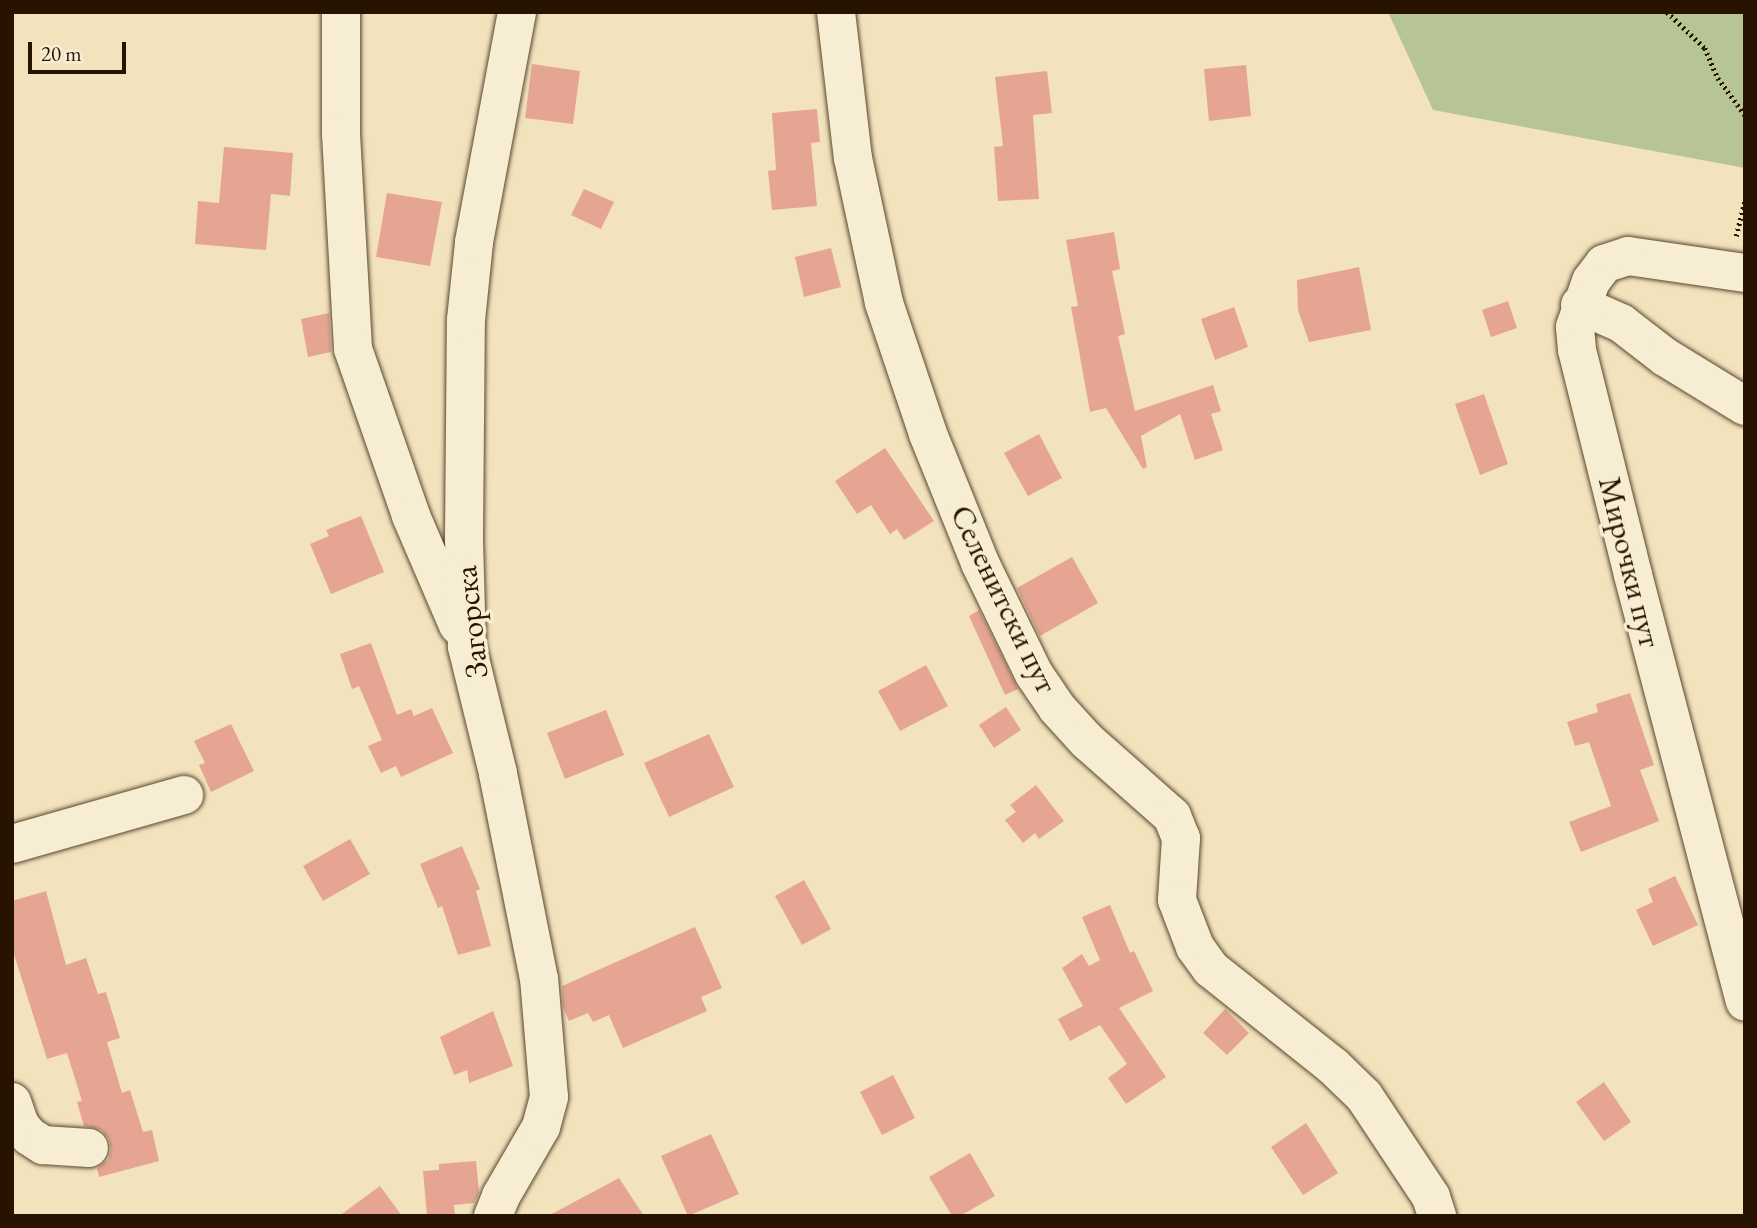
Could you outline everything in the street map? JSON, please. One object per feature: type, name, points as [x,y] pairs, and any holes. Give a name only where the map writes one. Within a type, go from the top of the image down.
[{"type":"street","points":[[341,12],[341,134],[353,349],[411,516],[467,647]]},
{"type":"street","name":"Загорска","points":[[494,1216],[501,1196],[541,1127],[550,1097],[539,979],[498,773],[467,647],[462,480],[467,418],[466,320],[481,195],[517,12]]},
{"type":"street","name":"Селенитски пут","points":[[836,12],[853,158],[884,303],[928,434],[975,550],[1034,674],[1057,708],[1086,740],[1172,816],[1181,838],[1177,900],[1195,947],[1211,969],[1333,1066],[1364,1096],[1431,1197],[1437,1216]]},
{"type":"street","name":"Мирочки пут","points":[[1745,273],[1628,256],[1604,264],[1591,281],[1580,305],[1575,327],[1577,350],[1745,1002]]},
{"type":"street","points":[[1580,305],[1621,324],[1665,357],[1745,406]]},
{"type":"street","points":[[12,844],[184,795]]},
{"type":"street","points":[[12,1102],[20,1125],[29,1136],[43,1144],[89,1148]]},
{"type":"path","points":[[1667,12],[1705,48],[1718,78],[1745,115]]},
{"type":"green space","points":[[1388,12],[1745,12],[1745,168],[1433,110]]},
{"type":"building","points":[[532,64],[580,71],[573,124],[525,118]]},
{"type":"building","points":[[1246,65],[1251,116],[1209,121],[1204,69]]},
{"type":"building","points":[[1047,71],[1052,113],[1033,115],[1039,199],[998,201],[994,147],[1003,146],[995,77]]},
{"type":"building","points":[[817,109],[820,142],[811,143],[817,206],[772,210],[768,171],[776,170],[772,113]]},
{"type":"building","points":[[224,147],[293,153],[290,196],[271,194],[266,250],[195,244],[198,201],[219,203]]},
{"type":"building","points":[[584,189],[614,202],[601,229],[571,215]]},
{"type":"building","points":[[387,193],[442,202],[430,266],[376,257]]},
{"type":"building","points":[[1114,232],[1120,269],[1112,271],[1125,334],[1118,336],[1135,411],[1213,385],[1221,411],[1211,414],[1223,450],[1195,460],[1180,414],[1141,436],[1147,467],[1143,469],[1106,408],[1090,412],[1071,307],[1078,306],[1066,240]]},
{"type":"building","points":[[831,248],[841,287],[804,297],[795,257]]},
{"type":"building","points":[[1359,267],[1371,330],[1309,342],[1298,310],[1297,280]]},
{"type":"building","points":[[1508,301],[1517,328],[1491,337],[1482,310]]},
{"type":"building","points":[[1234,307],[1248,347],[1215,360],[1201,319]]},
{"type":"building","points":[[329,313],[331,352],[308,357],[301,319]]},
{"type":"building","points":[[1484,394],[1508,464],[1480,475],[1455,404]]},
{"type":"building","points":[[1039,434],[1062,478],[1028,496],[1004,453]]},
{"type":"building","points":[[885,448],[934,521],[904,540],[897,529],[890,534],[871,505],[857,514],[835,481]]},
{"type":"building","points":[[361,516],[384,572],[331,594],[310,544],[329,536],[326,530]]},
{"type":"building","points":[[1072,557],[1098,603],[1040,636],[1017,588]]},
{"type":"building","points":[[979,610],[1018,689],[1005,695],[969,616]]},
{"type":"building","points":[[371,643],[397,715],[411,709],[414,716],[432,708],[453,753],[401,777],[396,766],[381,773],[368,746],[382,740],[359,686],[352,689],[340,654]]},
{"type":"building","points":[[926,665],[948,706],[900,731],[878,691]]},
{"type":"building","points":[[1630,693],[1654,765],[1640,770],[1659,821],[1581,852],[1569,822],[1611,806],[1589,742],[1575,746],[1567,722],[1598,712],[1596,704]]},
{"type":"building","points":[[1006,707],[1021,730],[994,748],[979,725]]},
{"type":"building","points":[[606,710],[624,755],[565,779],[547,733]]},
{"type":"building","points":[[231,724],[254,771],[211,792],[199,765],[205,763],[194,741]]},
{"type":"building","points":[[709,734],[734,787],[669,817],[644,763]]},
{"type":"building","points":[[1036,785],[1064,821],[1039,839],[1035,833],[1023,843],[1005,820],[1016,812],[1010,805]]},
{"type":"building","points":[[350,839],[370,874],[323,901],[303,866]]},
{"type":"building","points":[[462,846],[480,889],[476,891],[491,946],[458,955],[442,906],[438,908],[420,864]]},
{"type":"building","points":[[1675,876],[1698,925],[1653,946],[1636,910],[1653,902],[1648,889]]},
{"type":"building","points":[[804,880],[831,929],[802,945],[775,896]]},
{"type":"building","points":[[46,891],[66,965],[86,958],[98,994],[106,992],[120,1038],[107,1042],[122,1093],[130,1090],[143,1132],[152,1130],[159,1161],[99,1177],[97,1168],[108,1160],[111,1150],[109,1139],[101,1130],[84,1126],[77,1102],[82,1101],[67,1053],[47,1059],[12,948],[12,901]]},
{"type":"building","points":[[1110,905],[1130,953],[1134,951],[1153,991],[1119,1008],[1166,1077],[1126,1104],[1108,1078],[1127,1064],[1100,1025],[1070,1041],[1058,1019],[1083,1006],[1062,968],[1082,954],[1089,966],[1100,960],[1082,917]]},
{"type":"building","points":[[695,927],[722,988],[701,997],[707,1011],[623,1048],[609,1015],[593,1022],[588,1013],[569,1021],[563,1007],[562,986]]},
{"type":"building","points":[[1225,1009],[1249,1033],[1227,1055],[1203,1033]]},
{"type":"building","points":[[493,1011],[513,1066],[469,1083],[467,1070],[454,1075],[440,1037]]},
{"type":"building","points":[[893,1075],[915,1118],[882,1135],[860,1092]]},
{"type":"building","points":[[1604,1082],[1631,1122],[1604,1141],[1576,1102]]},
{"type":"building","points":[[1306,1123],[1338,1173],[1303,1195],[1271,1147]]},
{"type":"building","points":[[711,1134],[739,1194],[688,1216],[661,1156]]},
{"type":"building","points":[[970,1153],[995,1196],[960,1216],[952,1216],[929,1177]]},
{"type":"building","points":[[476,1161],[479,1193],[474,1203],[454,1205],[455,1216],[427,1216],[423,1171],[439,1170],[439,1164]]},
{"type":"building","points":[[619,1178],[644,1216],[548,1216]]},
{"type":"building","points":[[380,1186],[402,1216],[339,1216]]}]
